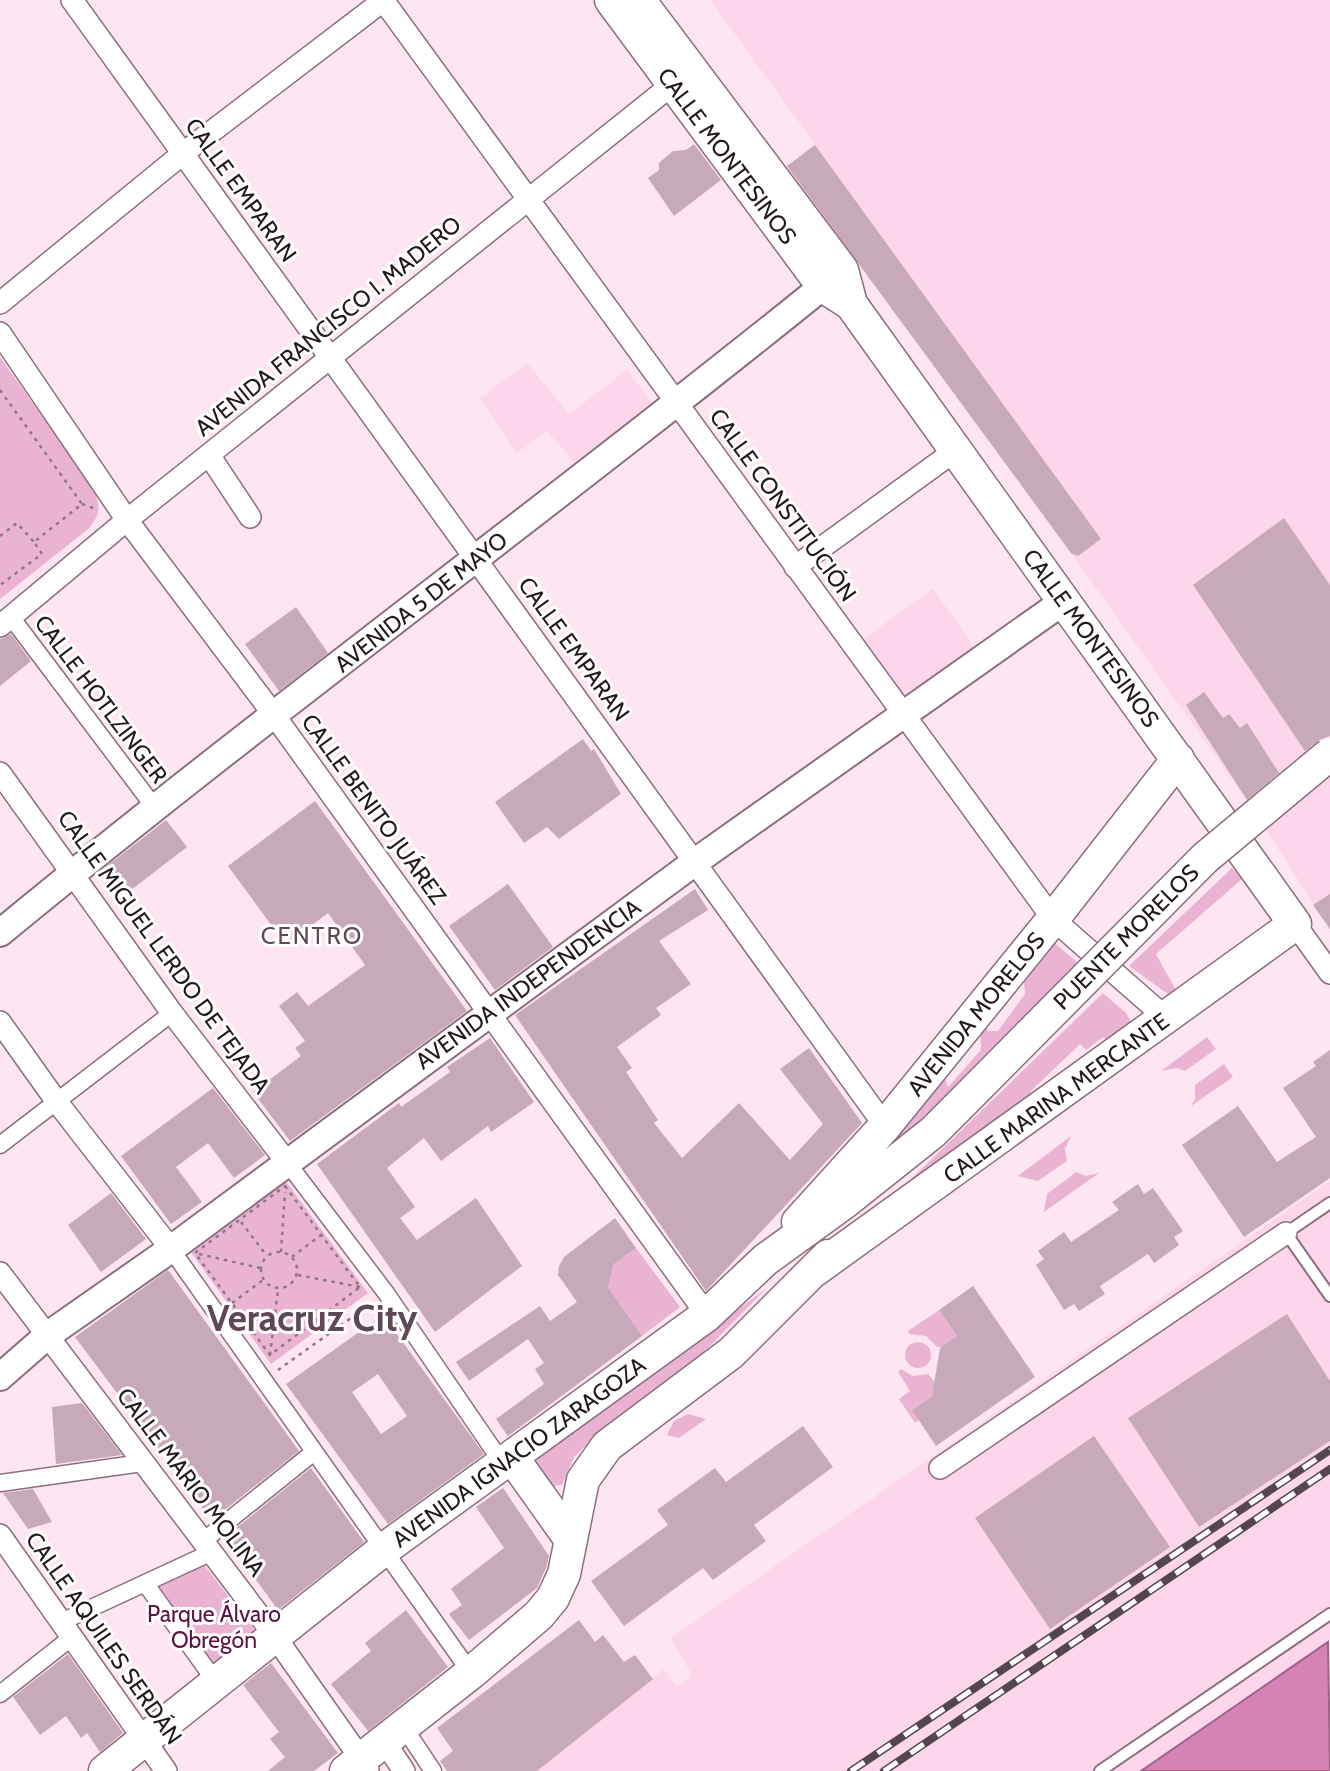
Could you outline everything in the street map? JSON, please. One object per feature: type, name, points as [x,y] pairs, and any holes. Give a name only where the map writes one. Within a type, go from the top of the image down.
[{"type":"main road","name":"CALLE MONTESINOS","points":[[611,0],[682,77],[833,278],[1295,923]]},
{"type":"main road","name":"CALLE MONTESINOS","points":[[639,0],[682,77]]},
{"type":"main road","name":"PUENTE MORELOS","points":[[933,1132],[1205,858],[1330,754]]},
{"type":"main road","name":"AVENIDA MORELOS","points":[[765,1260],[885,1126],[1053,919],[1178,759]]},
{"type":"main road","name":"CALLE MARINA MERCANTE","points":[[815,1270],[1295,923]]},
{"type":"main road","name":"CALLE MARINA MERCANTE","points":[[373,1754],[538,1615],[553,1598],[564,1574],[583,1479],[607,1446],[731,1353],[815,1270],[901,1177],[933,1132]]},
{"type":"main road","name":"AVENIDA IGNACIO ZARAGOZA","points":[[105,1771],[383,1550],[707,1315],[765,1260],[933,1132]]},
{"type":"main road","points":[[508,1460],[571,1540]]},
{"type":"street","name":"CALLE EMPARAN","points":[[72,0],[181,155],[331,356],[885,1126]]},
{"type":"street","points":[[0,303],[181,155],[384,0]]},
{"type":"street","name":"CALLE CONSTITUCIÓN","points":[[384,0],[1053,919],[1166,1018]]},
{"type":"street","name":"AVENIDA FRANCISCO I. MADERO","points":[[5,622],[127,520],[682,77]]},
{"type":"street","name":"AVENIDA 5 DE MAYO","points":[[0,933],[155,808],[676,404],[833,278]]},
{"type":"street","name":"CALLE BENITO JUÁREZ","points":[[0,333],[127,520],[274,715],[707,1315]]},
{"type":"street","points":[[795,567],[956,450]]},
{"type":"street","points":[[209,455],[250,517]]},
{"type":"street","name":"AVENIDA INDEPENDENCIA","points":[[0,1377],[48,1335],[183,1251],[286,1174],[488,1014],[695,862],[904,717],[1064,601]]},
{"type":"street","name":"CALLE HOTLZINGER","points":[[5,622],[155,808]]},
{"type":"street","name":"CALLE MIGUEL LERDO DE TEJADA","points":[[0,773],[74,872],[286,1174]]},
{"type":"street","name":"CALLE MONTESINOS","points":[[1295,923],[1330,973]]},
{"type":"street","points":[[0,1145],[172,1013]]},
{"type":"street","points":[[0,1022],[57,1102],[183,1251],[217,1314],[471,1673]]},
{"type":"street","points":[[286,1174],[328,1230],[386,1293],[508,1460]]},
{"type":"street","points":[[940,1468],[1286,1233]]},
{"type":"street","name":"CALLE MARIO MOLINA","points":[[0,1273],[206,1548],[275,1635],[373,1754],[404,1771]]},
{"type":"street","points":[[0,1694],[66,1630],[206,1548],[314,1452]]},
{"type":"street","points":[[0,1483],[142,1463]]},
{"type":"street","name":"CALLE AQUILES SERDÁN","points":[[0,1535],[166,1771]]},
{"type":"street","points":[[145,1583],[215,1681]]},
{"type":"street","points":[[373,1754],[433,1771]]},
{"type":"lane","points":[[1330,1203],[1286,1233],[1330,1296]]},
{"type":"lane","points":[[1100,1771],[1330,1614]]},
{"type":"path","points":[[0,390],[82,504],[34,542]]},
{"type":"path","points":[[0,536],[17,523],[42,554],[0,585]]},
{"type":"path","points":[[183,1251],[286,1174]]},
{"type":"path","points":[[286,1174],[328,1230],[360,1287]]},
{"type":"path","points":[[281,1252],[286,1174]]},
{"type":"path","points":[[234,1213],[267,1256]]},
{"type":"path","points":[[292,1257],[328,1230]]},
{"type":"path","points":[[183,1251],[260,1268]]},
{"type":"path","points":[[183,1251],[232,1303],[270,1354]]},
{"type":"path","points":[[281,1252],[292,1257],[297,1274],[290,1285],[278,1289],[263,1280],[260,1268],[267,1256],[281,1252]]},
{"type":"path","points":[[297,1274],[360,1287]]},
{"type":"path","points":[[217,1314],[263,1280]]},
{"type":"path","points":[[270,1354],[360,1287]]},
{"type":"path","points":[[270,1354],[278,1289]]},
{"type":"path","points":[[263,1380],[386,1293]]},
{"type":"shaded area","points":[[710,0],[1330,0],[1330,929],[1244,796],[1014,473],[786,167],[815,144]]},
{"type":"shaded area","points":[[527,363],[569,414],[627,370],[656,407],[578,467],[547,431],[516,453],[480,398]]},
{"type":"shaded area","points":[[933,589],[976,649],[905,700],[862,640]]},
{"type":"shaded area","points":[[1330,1181],[1330,1644],[1328,1642],[1141,1771],[537,1771],[664,1669],[677,1687],[692,1675],[671,1638]]},
{"type":"shaded area","points":[[1328,1642],[1330,1771],[1141,1771]]},
{"type":"green space","points":[[0,357],[93,488],[98,505],[95,520],[87,530],[0,599]]},
{"type":"green space","points":[[1232,868],[1242,879],[1156,954],[1179,996],[1169,995],[1129,966]]},
{"type":"green space","points":[[1051,940],[1078,963],[932,1116],[836,1187],[943,1072],[948,1087],[981,1050],[980,1025],[987,1023],[988,1031],[998,1031],[1025,994],[1023,972]]},
{"type":"green space","points":[[1103,993],[1126,1013],[1132,1024],[1113,1045],[1103,1037],[1086,1050],[1080,1044],[1031,1091],[1030,1096],[873,1216]]},
{"type":"green space","points":[[1207,1037],[1216,1049],[1185,1071],[1177,1068],[1161,1071]]},
{"type":"green space","points":[[1224,1064],[1233,1077],[1191,1106],[1195,1099],[1195,1085]]},
{"type":"green space","points":[[1071,1136],[1065,1149],[1067,1161],[1038,1181],[1018,1176]]},
{"type":"green space","points":[[1076,1172],[1086,1176],[1099,1173],[1044,1212],[1047,1194]]},
{"type":"green space","points":[[285,1180],[368,1293],[271,1364],[191,1252]]},
{"type":"green space","points":[[636,1248],[680,1307],[642,1336],[608,1287],[614,1264]]},
{"type":"green space","points":[[767,1288],[702,1354],[583,1448],[574,1457],[562,1485],[554,1486],[537,1464],[538,1457]]},
{"type":"green space","points":[[939,1310],[957,1336],[944,1347],[937,1347],[926,1336],[910,1334],[908,1331]]},
{"type":"green space","points":[[918,1342],[927,1346],[931,1355],[927,1364],[918,1368],[909,1364],[905,1355],[909,1346]]},
{"type":"green space","points":[[901,1369],[913,1376],[928,1374],[935,1382],[932,1396],[912,1410],[919,1420],[915,1423],[899,1399],[910,1391],[898,1372]]},
{"type":"green space","points":[[688,1414],[706,1419],[679,1438],[667,1435],[674,1421]]},
{"type":"green space","name":"Parque Álvaro Obregón","points":[[199,1558],[258,1635],[208,1671],[145,1583]]},
{"type":"building","points":[[694,144],[721,180],[674,216],[648,178],[659,170],[659,163],[673,151],[686,150]]},
{"type":"building","points":[[815,145],[1101,539],[1078,556],[1071,553],[787,166]]},
{"type":"building","points":[[1284,518],[1330,585],[1330,736],[1319,740],[1305,751],[1193,585]]},
{"type":"building","points":[[296,607],[328,653],[279,691],[245,644]]},
{"type":"building","points":[[11,634],[31,661],[0,686],[0,639]]},
{"type":"building","points":[[1204,692],[1223,718],[1229,714],[1240,728],[1247,723],[1279,773],[1247,800],[1186,705]]},
{"type":"building","points":[[583,739],[591,751],[594,749],[621,794],[559,839],[547,827],[524,843],[495,802]]},
{"type":"building","points":[[315,801],[467,1011],[290,1141],[253,1092],[301,1056],[295,1048],[305,1041],[279,1006],[297,992],[308,1006],[365,965],[328,913],[286,945],[228,866]]},
{"type":"building","points":[[166,820],[187,847],[118,900],[98,873]]},
{"type":"building","points":[[508,884],[553,947],[495,990],[449,926]]},
{"type":"building","points":[[695,889],[708,910],[659,941],[691,984],[656,1008],[661,1015],[617,1047],[632,1068],[626,1072],[658,1120],[654,1123],[682,1158],[739,1103],[790,1160],[823,1124],[780,1069],[809,1048],[862,1123],[706,1291],[515,1015]]},
{"type":"building","points":[[1330,894],[1330,929],[1313,905]]},
{"type":"building","points":[[490,1038],[534,1102],[491,1132],[488,1126],[441,1161],[424,1138],[387,1168],[415,1207],[400,1218],[417,1240],[476,1198],[522,1266],[435,1332],[317,1164],[399,1103],[401,1107],[450,1072],[447,1067]]},
{"type":"building","points":[[1330,1050],[1330,1178],[1244,1237],[1182,1145],[1238,1106],[1277,1162],[1316,1137],[1283,1088],[1316,1066],[1313,1062]]},
{"type":"building","points":[[213,1088],[265,1155],[234,1178],[208,1143],[176,1167],[202,1202],[171,1224],[121,1156]]},
{"type":"building","points":[[1138,1184],[1144,1194],[1153,1188],[1183,1231],[1174,1237],[1179,1245],[1154,1263],[1148,1254],[1100,1286],[1105,1294],[1079,1311],[1074,1304],[1064,1310],[1036,1265],[1044,1259],[1038,1251],[1064,1232],[1071,1242],[1119,1210],[1112,1202]]},
{"type":"building","points":[[111,1193],[146,1239],[101,1272],[68,1225]]},
{"type":"building","points":[[615,1218],[636,1248],[614,1264],[608,1287],[642,1336],[508,1436],[496,1419],[544,1384],[535,1369],[544,1363],[528,1339],[469,1381],[456,1362],[540,1306],[550,1321],[577,1302],[558,1275],[559,1266],[564,1257]]},
{"type":"building","points":[[168,1270],[299,1451],[212,1520],[75,1337]]},
{"type":"building","points":[[973,1286],[1035,1377],[936,1446],[912,1410],[932,1396],[940,1348],[957,1336],[939,1310]]},
{"type":"building","points":[[1287,1314],[1330,1381],[1330,1441],[1199,1527],[1128,1418]]},
{"type":"building","points":[[383,1315],[484,1454],[388,1524],[286,1384]],"holes":[[[378,1374],[407,1416],[381,1434],[352,1392]]]},
{"type":"building","points":[[82,1403],[122,1455],[56,1464],[52,1407]]},
{"type":"building","points":[[803,1426],[833,1467],[754,1525],[766,1541],[713,1580],[703,1568],[624,1626],[591,1581],[668,1525],[657,1510],[715,1468],[726,1482]]},
{"type":"building","points":[[1094,1436],[1170,1547],[1050,1629],[975,1518]]},
{"type":"building","points":[[311,1468],[364,1542],[278,1610],[225,1537]]},
{"type":"building","points":[[503,1488],[549,1556],[537,1588],[469,1640],[449,1614],[462,1605],[451,1589],[504,1548],[476,1507]]},
{"type":"building","points":[[33,1489],[52,1522],[28,1529],[3,1493]]},
{"type":"building","points":[[406,1610],[448,1667],[368,1731],[331,1684],[371,1651],[365,1643]]},
{"type":"building","points":[[579,1620],[595,1642],[603,1635],[624,1662],[635,1655],[653,1679],[537,1771],[447,1771],[440,1761],[453,1751],[437,1728]]},
{"type":"building","points":[[68,1654],[123,1733],[100,1752],[87,1733],[81,1738],[66,1716],[40,1735],[13,1697]]},
{"type":"building","points":[[271,1663],[338,1753],[314,1771],[268,1771],[285,1757],[270,1739],[279,1732],[243,1685]]},
{"type":"railway","points":[[851,1771],[1330,1450]]},
{"type":"railway","points":[[884,1771],[1330,1469]]},
{"type":"district","name":"CENTRO","points":[[312,935]]},
{"type":"district","name":"Veracruz City","points":[[312,1317]]}]
